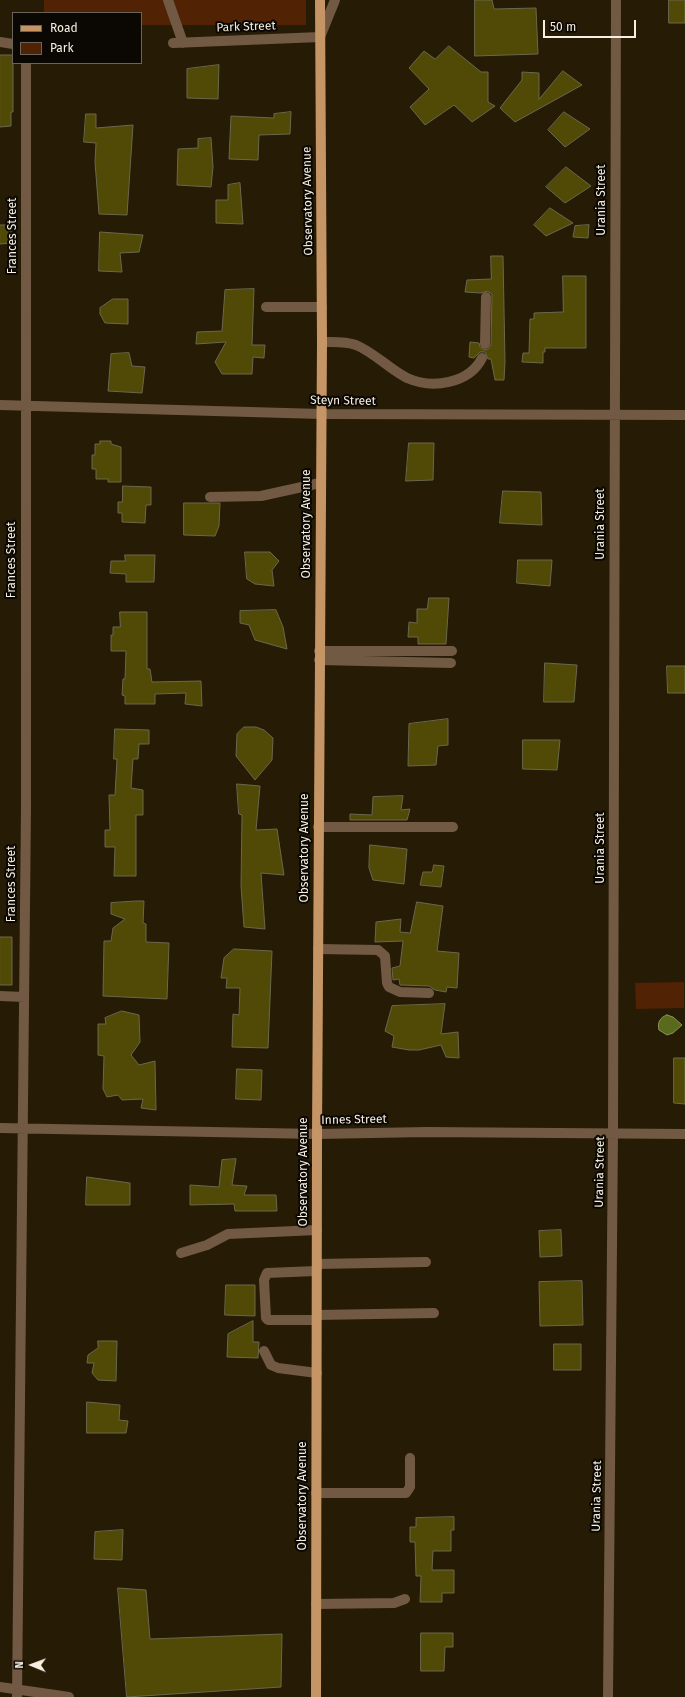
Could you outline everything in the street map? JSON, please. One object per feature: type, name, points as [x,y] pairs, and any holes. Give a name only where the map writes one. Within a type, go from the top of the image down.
[{"type":"main road","name":"Observatory Avenue","points":[[316,1697],[318,827],[322,342],[320,0]]},
{"type":"street","name":"Park Street","points":[[168,0],[178,43],[320,37]]},
{"type":"street","points":[[320,37],[335,0]]},
{"type":"street","name":"Urania Street","points":[[608,1697],[613,1133],[616,0]]},
{"type":"street","points":[[0,42],[12,44]]},
{"type":"street","name":"Frances Street","points":[[17,1693],[24,997],[26,67]]},
{"type":"street","points":[[485,344],[486,297]]},
{"type":"street","points":[[266,307],[322,307]]},
{"type":"street","points":[[322,342],[342,341],[354,344],[371,352],[406,377],[426,383],[440,383],[459,380],[477,368],[482,358]]},
{"type":"street","name":"Steyn Street","points":[[0,405],[321,414],[685,415]]},
{"type":"street","points":[[210,497],[262,496],[320,483]]},
{"type":"street","points":[[319,656],[452,651]]},
{"type":"street","points":[[319,656],[451,663]]},
{"type":"street","points":[[318,827],[453,828]]},
{"type":"street","points":[[318,949],[378,950],[386,956],[387,983],[389,987],[400,992],[429,993]]},
{"type":"street","points":[[0,996],[24,997]]},
{"type":"street","name":"Innes Street","points":[[0,1128],[317,1134],[427,1132],[685,1134]]},
{"type":"street","points":[[182,1253],[207,1245],[228,1234],[317,1230]]},
{"type":"street","points":[[426,1262],[317,1268],[267,1273],[264,1280],[266,1318],[268,1320],[434,1313]]},
{"type":"street","points":[[264,1351],[271,1365],[278,1368],[316,1373]]},
{"type":"street","points":[[316,1494],[406,1493],[410,1487],[410,1458]]},
{"type":"street","points":[[316,1604],[394,1603],[405,1599]]},
{"type":"street","points":[[0,1687],[17,1693],[69,1697]]},
{"type":"green space","points":[[44,0],[306,0],[306,25],[142,25],[142,12],[44,12]]},
{"type":"green space","points":[[684,982],[684,1008],[636,1009],[635,983]]},
{"type":"shaded area","points":[[667,1015],[673,1017],[682,1025],[673,1033],[667,1035],[659,1030],[658,1025],[661,1019]]},
{"type":"building","points":[[475,0],[492,0],[494,9],[536,8],[538,54],[475,56]]},
{"type":"building","points":[[669,0],[685,0],[685,23],[669,23]]},
{"type":"building","points":[[449,46],[481,72],[488,72],[488,102],[495,106],[472,122],[454,105],[425,125],[410,107],[429,89],[409,68],[424,51],[435,59]]},
{"type":"building","points":[[0,55],[12,55],[13,112],[11,112],[11,126],[0,127]]},
{"type":"building","points":[[219,65],[218,99],[187,98],[187,69]]},
{"type":"building","points":[[563,71],[582,85],[515,122],[500,108],[522,80],[522,72],[539,73],[539,99]]},
{"type":"building","points":[[291,112],[290,134],[259,135],[258,160],[229,159],[231,116],[274,118],[274,114]]},
{"type":"building","points":[[564,112],[590,129],[565,147],[548,130]]},
{"type":"building","points":[[86,114],[96,114],[96,128],[133,125],[127,215],[99,214],[95,162],[96,143],[84,142]]},
{"type":"building","points":[[211,138],[213,167],[211,187],[177,185],[178,149],[198,148],[198,139]]},
{"type":"building","points":[[566,167],[591,186],[565,203],[546,187]]},
{"type":"building","points":[[240,183],[243,224],[216,223],[216,200],[228,200],[228,185]]},
{"type":"building","points":[[550,208],[573,223],[546,236],[534,225]]},
{"type":"building","points":[[0,225],[11,225],[11,243],[0,244]]},
{"type":"building","points":[[589,225],[588,238],[573,237],[575,226]]},
{"type":"building","points":[[100,232],[143,235],[139,252],[120,253],[122,272],[99,271]]},
{"type":"building","points":[[491,256],[503,256],[504,380],[495,380],[491,359],[488,359],[485,352],[480,352],[474,358],[469,357],[470,342],[479,343],[480,347],[484,350],[488,349],[491,345],[492,294],[487,291],[481,293],[465,292],[467,280],[491,279]]},
{"type":"building","points":[[563,276],[586,276],[586,348],[545,348],[545,352],[543,352],[543,363],[522,362],[523,353],[529,353],[530,319],[534,319],[534,313],[563,312]]},
{"type":"building","points":[[254,289],[252,345],[265,345],[264,358],[253,357],[252,374],[222,374],[215,362],[226,342],[196,344],[197,332],[222,331],[225,290]]},
{"type":"building","points":[[113,299],[128,299],[128,324],[105,323],[100,314],[100,308]]},
{"type":"building","points":[[129,353],[132,366],[145,367],[142,393],[108,391],[111,354]]},
{"type":"building","points":[[100,441],[111,441],[111,444],[121,447],[121,482],[108,482],[108,479],[96,479],[96,469],[92,469],[92,455],[95,455],[95,444],[100,444]]},
{"type":"building","points":[[409,443],[434,443],[433,480],[406,481]]},
{"type":"building","points":[[123,486],[151,487],[151,505],[146,505],[145,523],[122,522],[122,513],[118,513],[118,502],[122,502]]},
{"type":"building","points":[[503,491],[541,492],[542,525],[500,523]]},
{"type":"building","points":[[184,503],[220,503],[219,526],[215,536],[184,535]]},
{"type":"building","points":[[245,552],[270,552],[279,561],[272,570],[274,586],[255,584],[247,579]]},
{"type":"building","points":[[125,555],[155,555],[154,582],[126,582],[126,574],[110,573],[111,561],[125,561]]},
{"type":"building","points":[[518,560],[552,560],[550,586],[517,583]]},
{"type":"building","points":[[429,598],[449,598],[446,644],[418,644],[418,637],[408,637],[409,622],[417,623],[417,609],[427,609]]},
{"type":"building","points":[[276,610],[283,627],[287,649],[255,640],[249,625],[240,623],[240,611]]},
{"type":"building","points":[[120,612],[147,612],[147,669],[150,669],[152,682],[201,681],[202,706],[185,704],[186,693],[155,694],[155,704],[125,704],[125,696],[122,695],[123,679],[125,679],[126,651],[111,651],[111,635],[113,635],[113,627],[120,627]]},
{"type":"building","points":[[545,663],[577,665],[574,702],[544,702]]},
{"type":"building","points":[[667,666],[685,666],[685,693],[668,693]]},
{"type":"building","points":[[448,719],[448,745],[438,746],[436,765],[408,766],[409,724]]},
{"type":"building","points":[[244,727],[256,727],[264,730],[273,738],[272,760],[255,780],[236,756],[237,734]]},
{"type":"building","points":[[115,729],[149,730],[149,744],[139,744],[138,759],[133,759],[131,788],[143,790],[143,815],[136,815],[136,876],[114,876],[115,847],[105,847],[105,830],[110,830],[109,795],[115,795],[117,759],[114,759]]},
{"type":"building","points":[[523,740],[560,740],[557,770],[523,769]]},
{"type":"building","points":[[237,784],[260,786],[256,830],[277,829],[284,875],[261,873],[265,929],[244,927],[241,886],[242,815],[239,814]]},
{"type":"building","points":[[403,796],[401,810],[410,809],[407,820],[350,820],[350,814],[372,815],[373,797]]},
{"type":"building","points":[[370,845],[407,849],[404,884],[373,880],[369,868]]},
{"type":"building","points":[[434,865],[444,866],[441,887],[420,885],[423,872],[432,872]]},
{"type":"building","points":[[144,901],[143,923],[146,924],[146,942],[169,943],[167,999],[103,996],[104,941],[111,941],[113,928],[125,919],[111,914],[111,903]]},
{"type":"building","points":[[417,902],[443,906],[437,951],[459,953],[457,988],[447,987],[446,992],[435,990],[429,986],[400,985],[399,979],[393,980],[392,968],[400,966],[403,941],[375,942],[376,922],[401,919],[400,932],[410,933]]},
{"type":"building","points":[[0,937],[12,937],[12,985],[0,985]]},
{"type":"building","points":[[234,949],[272,951],[268,1048],[232,1047],[233,1014],[239,1015],[240,988],[226,988],[227,978],[221,978],[224,958]]},
{"type":"building","points":[[445,1004],[441,1034],[458,1032],[459,1058],[446,1057],[441,1045],[419,1050],[392,1047],[394,1036],[385,1031],[392,1006]]},
{"type":"building","points":[[122,1011],[139,1015],[140,1042],[131,1055],[139,1065],[155,1061],[156,1110],[141,1108],[143,1099],[122,1100],[118,1095],[107,1097],[103,1089],[104,1056],[98,1055],[98,1024],[106,1024],[105,1018]]},
{"type":"building","points":[[674,1058],[685,1058],[685,1104],[674,1103]]},
{"type":"building","points":[[237,1069],[262,1070],[261,1100],[236,1099]]},
{"type":"building","points":[[236,1159],[232,1185],[247,1186],[244,1195],[276,1195],[277,1211],[235,1211],[234,1204],[190,1205],[190,1185],[219,1187],[222,1160]]},
{"type":"building","points":[[87,1177],[130,1183],[130,1205],[86,1205]]},
{"type":"building","points":[[561,1230],[562,1256],[540,1257],[539,1231]]},
{"type":"building","points":[[582,1281],[583,1325],[540,1326],[539,1282]]},
{"type":"building","points":[[226,1285],[255,1285],[255,1316],[225,1315]]},
{"type":"building","points":[[253,1321],[253,1342],[259,1342],[258,1358],[227,1357],[228,1334]]},
{"type":"building","points":[[98,1341],[117,1341],[116,1381],[98,1380],[92,1373],[94,1363],[87,1363],[88,1355],[98,1348]]},
{"type":"building","points":[[554,1344],[581,1344],[581,1370],[554,1370]]},
{"type":"building","points":[[87,1402],[120,1405],[119,1420],[128,1421],[126,1433],[87,1433]]},
{"type":"building","points":[[454,1517],[454,1530],[451,1530],[451,1551],[433,1551],[432,1570],[454,1570],[454,1593],[442,1593],[442,1602],[420,1602],[421,1576],[416,1576],[415,1542],[410,1542],[410,1527],[416,1527],[416,1518]]},
{"type":"building","points":[[123,1530],[122,1560],[94,1559],[95,1532]]},
{"type":"building","points":[[118,1588],[146,1590],[150,1639],[282,1634],[281,1687],[127,1697]]},
{"type":"building","points":[[421,1633],[453,1633],[453,1647],[445,1647],[444,1671],[421,1671]]}]
